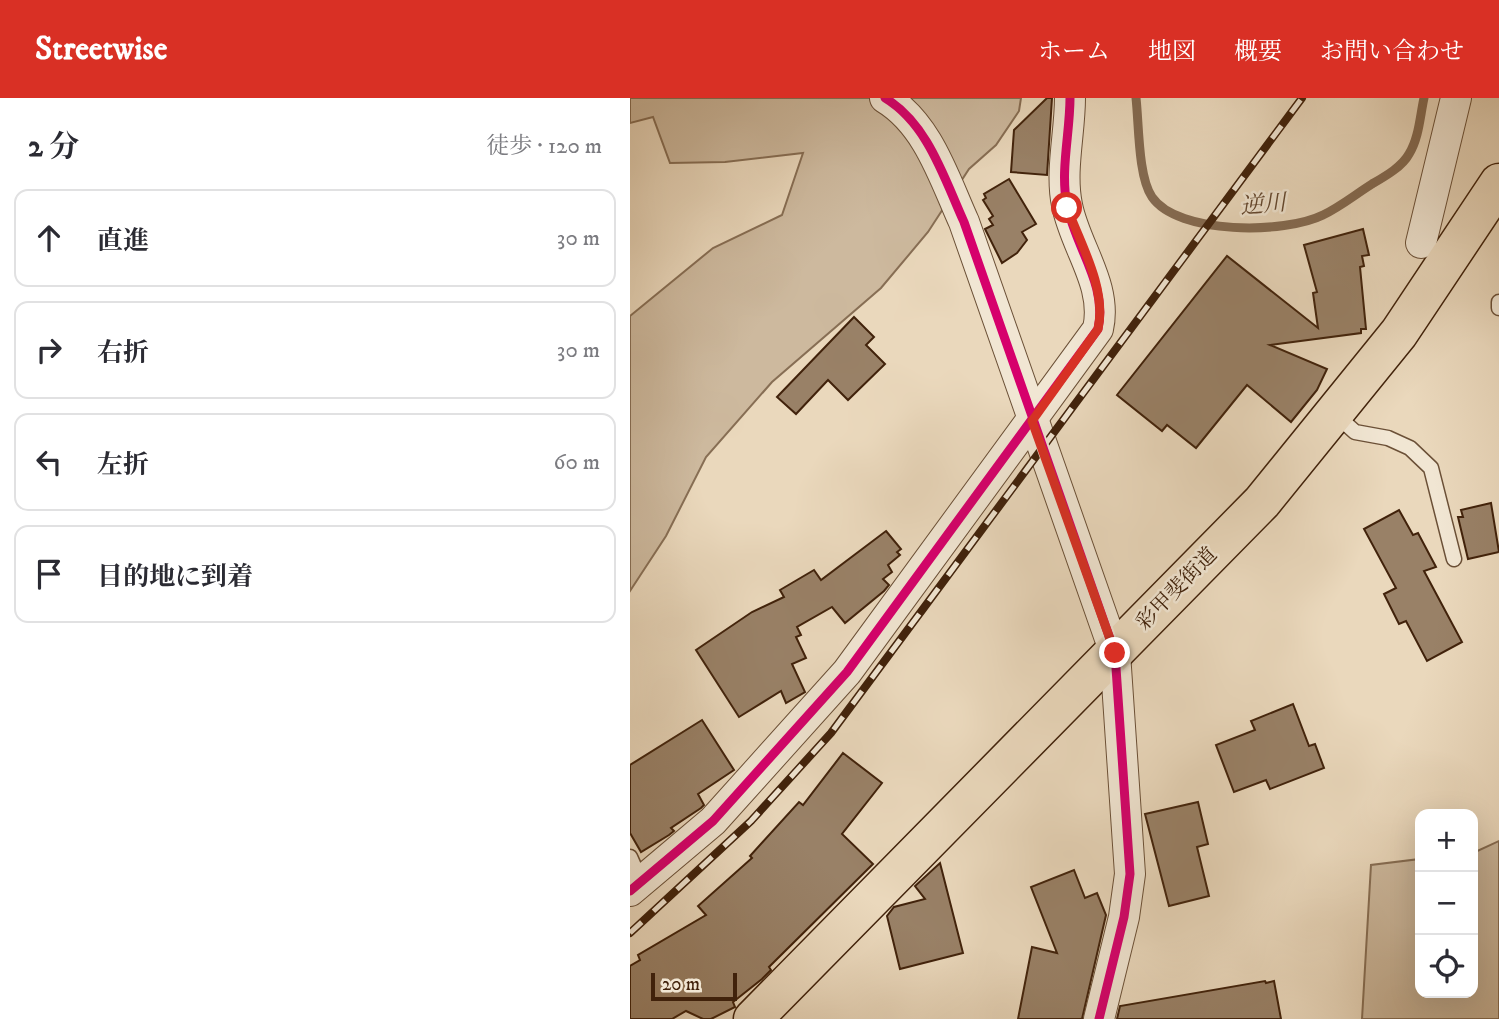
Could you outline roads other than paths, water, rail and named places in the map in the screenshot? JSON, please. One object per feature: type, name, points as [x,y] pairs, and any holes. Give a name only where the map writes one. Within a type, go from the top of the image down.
[{"type":"highway","name":"彩甲斐街道","points":[[753,1019],[1262,502],[1399,333],[1498,190]]},
{"type":"street","points":[[885,98],[912,118],[954,200],[1115,653],[1130,874],[1124,917],[1099,1019]]},
{"type":"street","points":[[634,877],[713,821],[847,672],[1098,329],[1101,315],[1099,296],[1067,208],[1065,186],[1070,98]]},
{"type":"street","points":[[1421,243],[1456,98]]},
{"type":"lane","points":[[1499,302],[1499,308]]},
{"type":"lane","points":[[1334,413],[1355,432],[1388,438],[1410,448],[1432,468],[1454,559]]},
{"type":"waterway","name":"逆川","points":[[1136,98],[1144,177],[1152,197],[1165,209],[1184,219],[1208,224],[1259,228],[1284,226],[1323,215],[1387,175],[1406,159],[1412,148],[1424,98]]},
{"type":"railway","points":[[630,933],[751,821],[831,733],[1302,98]]}]
